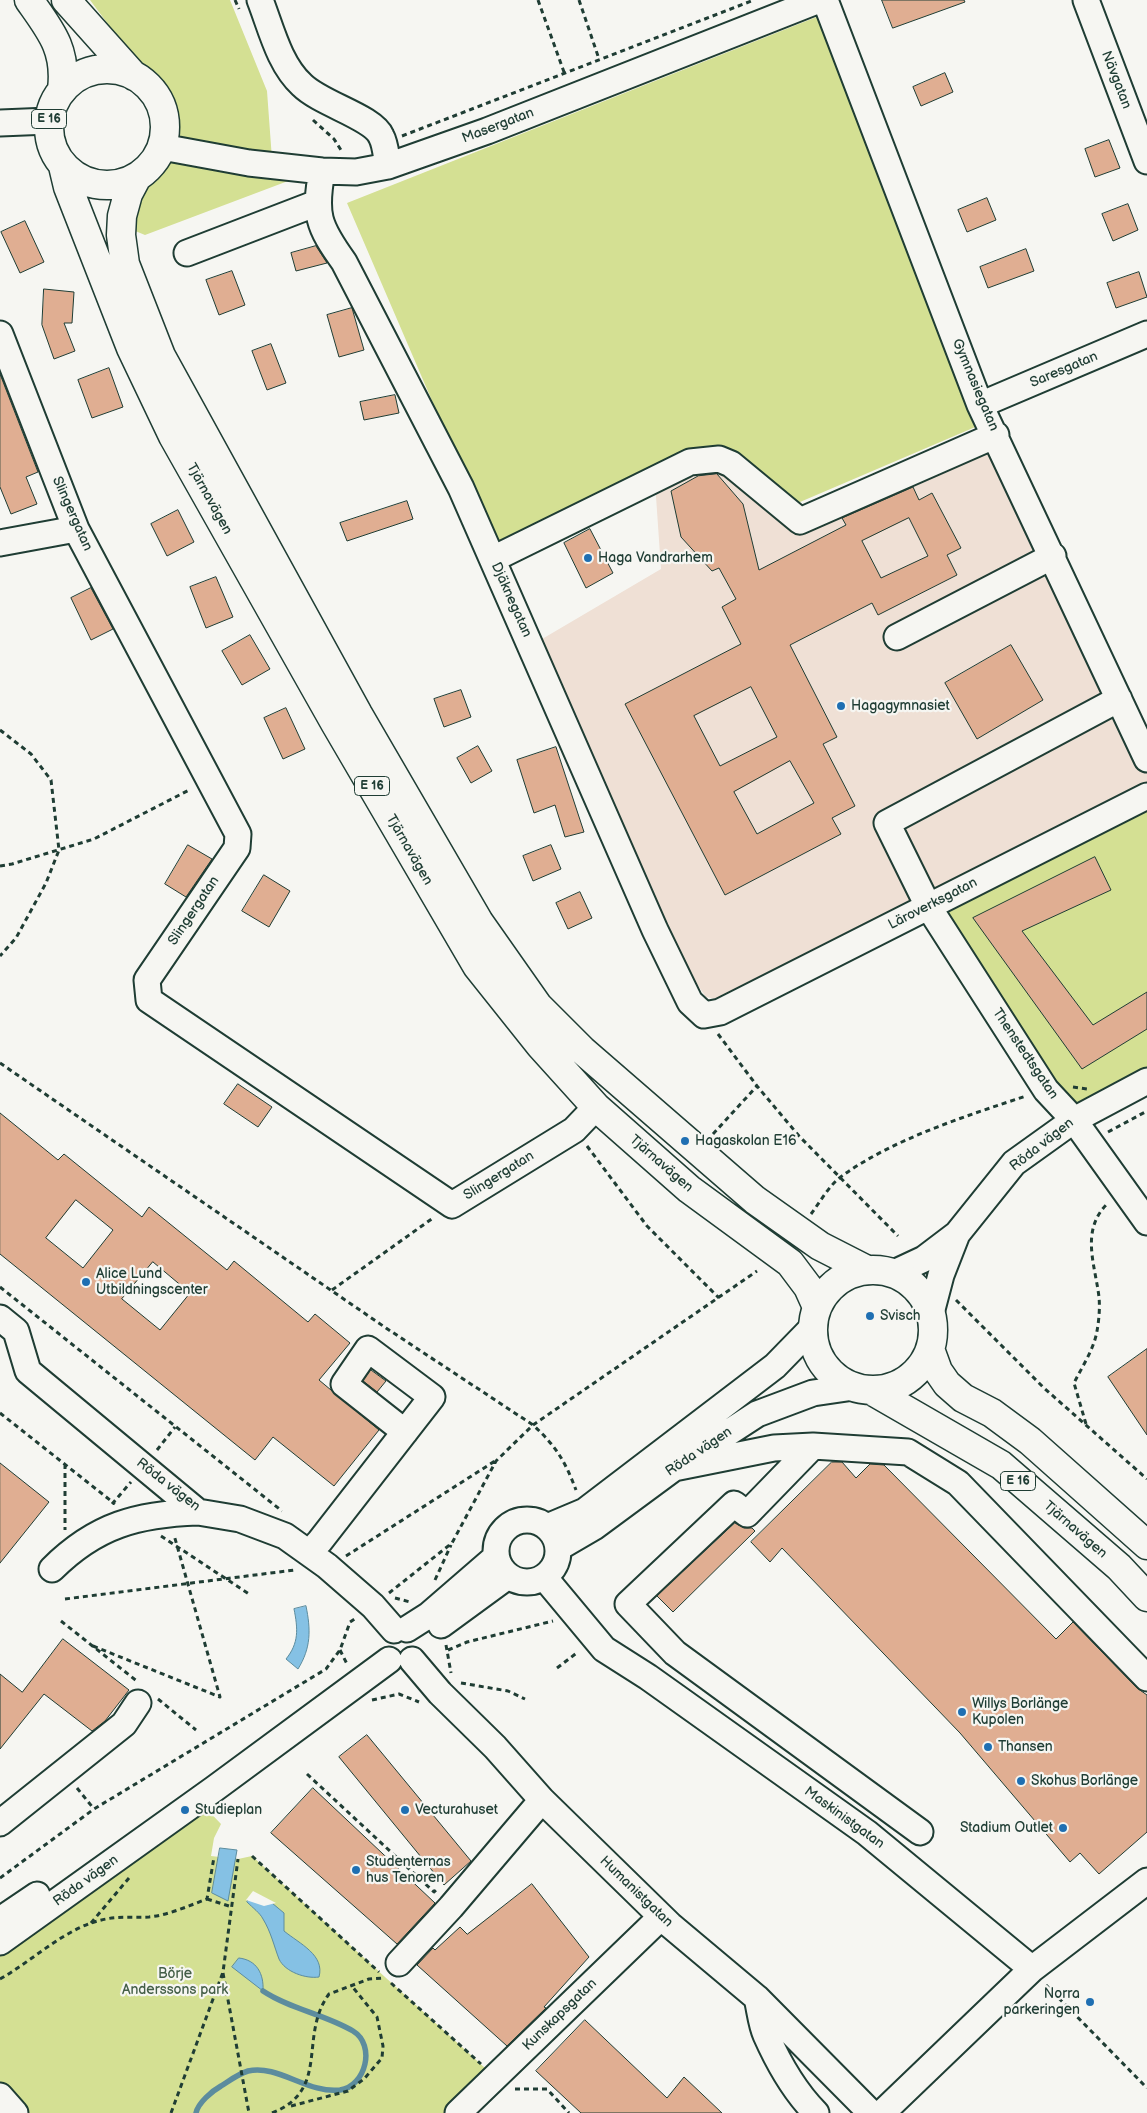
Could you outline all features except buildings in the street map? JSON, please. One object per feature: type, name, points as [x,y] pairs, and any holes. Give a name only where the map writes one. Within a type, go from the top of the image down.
[{"type":"highway","name":"Tjärnavägen","points":[[29,0],[52,32],[60,49],[64,76],[62,90]]},
{"type":"highway","name":"Tjärnavägen","points":[[66,0],[134,76],[152,91],[163,112],[165,136],[162,147],[152,164],[137,177],[122,184],[106,186],[90,183],[75,176],[63,166],[54,152],[49,137],[51,110],[62,90],[74,79],[88,72],[103,69],[119,70],[134,76]]},
{"type":"highway","name":"Tjärnavägen","points":[[63,166],[68,187],[130,348],[165,418],[335,723],[477,966],[540,1045],[596,1107],[689,1189],[790,1263],[808,1287],[815,1317]]},
{"type":"highway","name":"Tjärnavägen","points":[[137,177],[128,194],[122,216],[121,235],[125,264],[161,356],[358,714],[484,930],[538,1006],[582,1050],[684,1141],[755,1200],[820,1246],[867,1270]]},
{"type":"highway","points":[[881,1270],[894,1273],[910,1282],[923,1296],[931,1314],[934,1332],[930,1350],[914,1374],[901,1383],[886,1388],[863,1388],[832,1374],[823,1364],[817,1352],[815,1317],[825,1293],[837,1281],[856,1271],[881,1270]]},
{"type":"highway","name":"E 16","points":[[930,1350],[938,1371],[958,1393],[1030,1441],[1147,1545]]},
{"type":"highway","name":"Tjärnavägen","points":[[863,1388],[1000,1465],[1119,1567],[1147,1596]]},
{"type":"street","name":"Masergatan","points":[[162,147],[248,163],[332,171],[386,155],[487,131],[819,0]]},
{"type":"street","name":"Gymnasiegatan","points":[[826,0],[980,405],[996,435],[1147,759]]},
{"type":"street","name":"Nävgatan","points":[[1086,0],[1138,108],[1147,161]]},
{"type":"street","points":[[251,8],[287,67],[301,85],[324,102],[372,124],[381,135],[386,155]]},
{"type":"street","points":[[0,123],[49,122]]},
{"type":"street","name":"Djäknegatan","points":[[332,171],[317,203],[324,231],[344,262],[461,488],[655,930],[690,1002],[712,1014]]},
{"type":"street","points":[[187,253],[317,203]]},
{"type":"street","name":"Slingergatan","points":[[0,334],[76,529],[238,834],[237,848],[147,980],[149,1000],[452,1205],[574,1130],[596,1107]]},
{"type":"street","name":"Saresgatan","points":[[980,405],[1147,334]]},
{"type":"street","points":[[493,559],[690,462],[719,459],[730,464],[800,521],[996,435]]},
{"type":"street","points":[[0,543],[76,529]]},
{"type":"street","points":[[898,637],[1053,556]]},
{"type":"street","name":"Thenstedtsgatan","points":[[1119,699],[887,823],[928,906],[1046,1090],[1074,1120],[1147,1222]]},
{"type":"street","name":"Läroverksgatan","points":[[712,1014],[1147,796]]},
{"type":"street","name":"Röda vägen","points":[[931,1314],[941,1275],[958,1234],[1014,1163],[1074,1120],[1147,1081]]},
{"type":"street","name":"Röda vägen","points":[[894,1273],[924,1258],[958,1234]]},
{"type":"street","name":"Röda vägen","points":[[552,1537],[775,1366],[815,1317]]},
{"type":"street","name":"Röda vägen","points":[[0,1318],[16,1331],[28,1371],[198,1512],[240,1519],[285,1536],[318,1560],[410,1635]]},
{"type":"street","name":"Röda vägen","points":[[552,1537],[594,1527],[674,1468],[757,1414],[813,1393],[863,1388]]},
{"type":"street","points":[[318,1560],[405,1432]]},
{"type":"street","points":[[674,1468],[774,1448],[813,1446],[908,1452],[958,1483],[1147,1678]]},
{"type":"street","points":[[813,1446],[747,1514],[734,1504],[628,1604],[675,1653],[920,1832]]},
{"type":"street","points":[[58,1562],[103,1530],[134,1518],[168,1513],[198,1512]]},
{"type":"street","points":[[529,1520],[552,1537],[555,1564],[544,1577],[526,1582],[502,1566],[498,1538],[511,1524],[529,1520]]},
{"type":"street","name":"Röda vägen","points":[[0,1942],[502,1566]]},
{"type":"street","name":"Maskinistgatan","points":[[544,1577],[604,1649],[648,1676],[867,1833],[1037,1975]]},
{"type":"street","name":"Humanistgatan","points":[[410,1635],[440,1694],[495,1747],[542,1800],[661,1917],[757,1998],[871,2113]]},
{"type":"street","points":[[648,1676],[675,1653]]},
{"type":"street","points":[[0,1823],[124,1724],[145,1695]]},
{"type":"street","name":"Röda vägen","points":[[0,1920],[211,1785]]},
{"type":"street","points":[[392,1970],[451,1907],[542,1800]]},
{"type":"street","points":[[867,1833],[888,1809]]},
{"type":"street","points":[[882,2113],[1037,1975],[1147,1881]]},
{"type":"street","name":"Kunskapsgatan","points":[[465,2111],[496,2078],[661,1917]]},
{"type":"street","points":[[757,1998],[765,2034],[785,2071],[807,2104],[816,2113]]},
{"type":"street","points":[[0,2096],[15,2113]]},
{"type":"path","points":[[235,0],[251,8]]},
{"type":"path","points":[[538,0],[564,72]]},
{"type":"path","points":[[579,0],[599,59]]},
{"type":"path","points":[[386,155],[564,72],[754,0]]},
{"type":"path","points":[[308,115],[334,139],[340,148],[332,171]]},
{"type":"path","points":[[0,730],[31,754],[51,780],[59,850],[46,883],[20,930],[0,956]]},
{"type":"path","points":[[0,866],[59,850],[94,838],[210,779]]},
{"type":"path","points":[[712,1014],[757,1086],[799,1136],[898,1236]]},
{"type":"path","points":[[0,1063],[386,1328],[533,1424],[552,1442],[566,1463],[578,1496]]},
{"type":"path","points":[[808,1216],[840,1176],[904,1141],[972,1114],[1060,1084],[1092,1090]]},
{"type":"path","points":[[713,1134],[757,1086]]},
{"type":"path","points":[[1090,1142],[1147,1111]]},
{"type":"path","points":[[574,1130],[647,1226],[719,1298]]},
{"type":"path","points":[[1086,1424],[1074,1383],[1097,1334],[1099,1298],[1090,1247],[1093,1230],[1102,1208],[1123,1187]]},
{"type":"path","points":[[332,1290],[452,1205]]},
{"type":"path","points":[[66,1599],[224,1578],[318,1560],[496,1461],[533,1424],[757,1271]]},
{"type":"path","points":[[0,1287],[290,1517]]},
{"type":"path","points":[[951,1294],[1044,1388],[1147,1479]]},
{"type":"path","points":[[0,1412],[134,1518],[249,1594]]},
{"type":"path","points":[[108,1510],[145,1467],[175,1427]]},
{"type":"path","points":[[410,1635],[452,1543],[496,1461]]},
{"type":"path","points":[[58,1562],[65,1464]]},
{"type":"path","points":[[93,1646],[220,1697],[168,1513]]},
{"type":"path","points":[[452,1543],[386,1596],[410,1635],[448,1650],[467,1642],[558,1619]]},
{"type":"path","points":[[0,1878],[94,1809],[326,1669],[340,1650],[350,1622],[373,1606]]},
{"type":"path","points":[[61,1622],[93,1646],[145,1695],[196,1730]]},
{"type":"path","points":[[448,1650],[452,1681],[508,1691],[525,1699]]},
{"type":"path","points":[[368,1701],[399,1694],[422,1703]]},
{"type":"path","points":[[64,1772],[94,1809]]},
{"type":"path","points":[[307,1774],[434,1892],[438,1886]]},
{"type":"path","points":[[252,1856],[392,1970],[507,2089],[547,2090],[569,2113]]},
{"type":"path","points":[[207,1899],[214,1857]]},
{"type":"path","points":[[171,2113],[223,1972],[238,1859]]},
{"type":"path","points":[[90,1924],[132,1874]]},
{"type":"path","points":[[0,1979],[62,1939],[90,1924],[106,1919],[150,1917],[170,1913],[207,1899],[232,1907]]},
{"type":"path","points":[[288,2107],[304,2090],[309,2072],[315,2024],[330,1994],[392,1970]]},
{"type":"path","points":[[223,1972],[249,2113]]},
{"type":"path","points":[[1037,1975],[1147,2088]]},
{"type":"path","points":[[272,2113],[348,2090],[364,2079],[382,2058],[383,2046],[377,2017],[351,1985]]},
{"type":"shaded area","name":"Hagagymnasiet","points":[[987,424],[1147,770],[1147,790],[726,1001],[706,997],[659,930],[537,642],[661,569],[655,482],[718,461],[786,513]]},
{"type":"green space","points":[[90,0],[230,0],[267,91],[272,159],[296,178],[145,235],[128,228],[135,199],[165,159],[174,122],[159,78],[140,67]]},
{"type":"green space","points":[[824,14],[987,422],[786,508],[720,459],[499,549],[482,517],[347,203]]},
{"type":"green space","points":[[1147,796],[1147,1081],[1074,1120],[928,906]]},
{"type":"green space","name":"Börje Anderssons park","points":[[200,1802],[221,1824],[214,1838],[211,1856],[238,1859],[252,1856],[496,2078],[458,2113],[26,2113],[0,2086],[0,1948]]},
{"type":"water","points":[[306,1606],[309,1639],[298,1669],[286,1659],[293,1647],[296,1636],[294,1609]]},
{"type":"water","points":[[220,1848],[237,1850],[228,1901],[212,1893]]},
{"type":"water","points":[[254,1893],[272,1903],[284,1913],[284,1931],[304,1945],[315,1956],[320,1969],[319,1977],[296,1974],[282,1964],[263,1919],[247,1902]]},
{"type":"water","points":[[239,1958],[245,1959],[258,1969],[261,1974],[263,1991],[232,1967]]},
{"type":"pier","points":[[253,1891],[276,1903],[264,1906],[246,1900]]},
{"type":"waterway","points":[[196,2113],[202,2101],[214,2091],[248,2071],[271,2072],[316,2088],[328,2090],[340,2090],[349,2087],[362,2073],[366,2055],[360,2037],[353,2031],[284,2002],[263,1991]]},
{"type":"place","name":"Haga Vandrarhem","points":[[588,558]]},
{"type":"place","name":"Hagagymnasiet","points":[[841,706]]},
{"type":"place","name":"Hagaskolan E16","points":[[685,1141]]},
{"type":"place","name":"Alice Lund Utbildningscenter","points":[[86,1282]]},
{"type":"place","name":"Svisch","points":[[870,1316]]},
{"type":"place","name":"Willys Borlänge Kupolen","points":[[962,1712]]},
{"type":"place","name":"Thansen","points":[[988,1747]]},
{"type":"place","name":"Skohus Borlänge","points":[[1021,1781]]},
{"type":"place","name":"Studieplan","points":[[185,1810]]},
{"type":"place","name":"Vecturahuset","points":[[405,1810]]},
{"type":"place","name":"Stadium Outlet","points":[[1063,1828]]},
{"type":"place","name":"Studenternas hus Tenoren","points":[[356,1870]]},
{"type":"place","name":"Norra parkeringen","points":[[1090,2002]]}]
